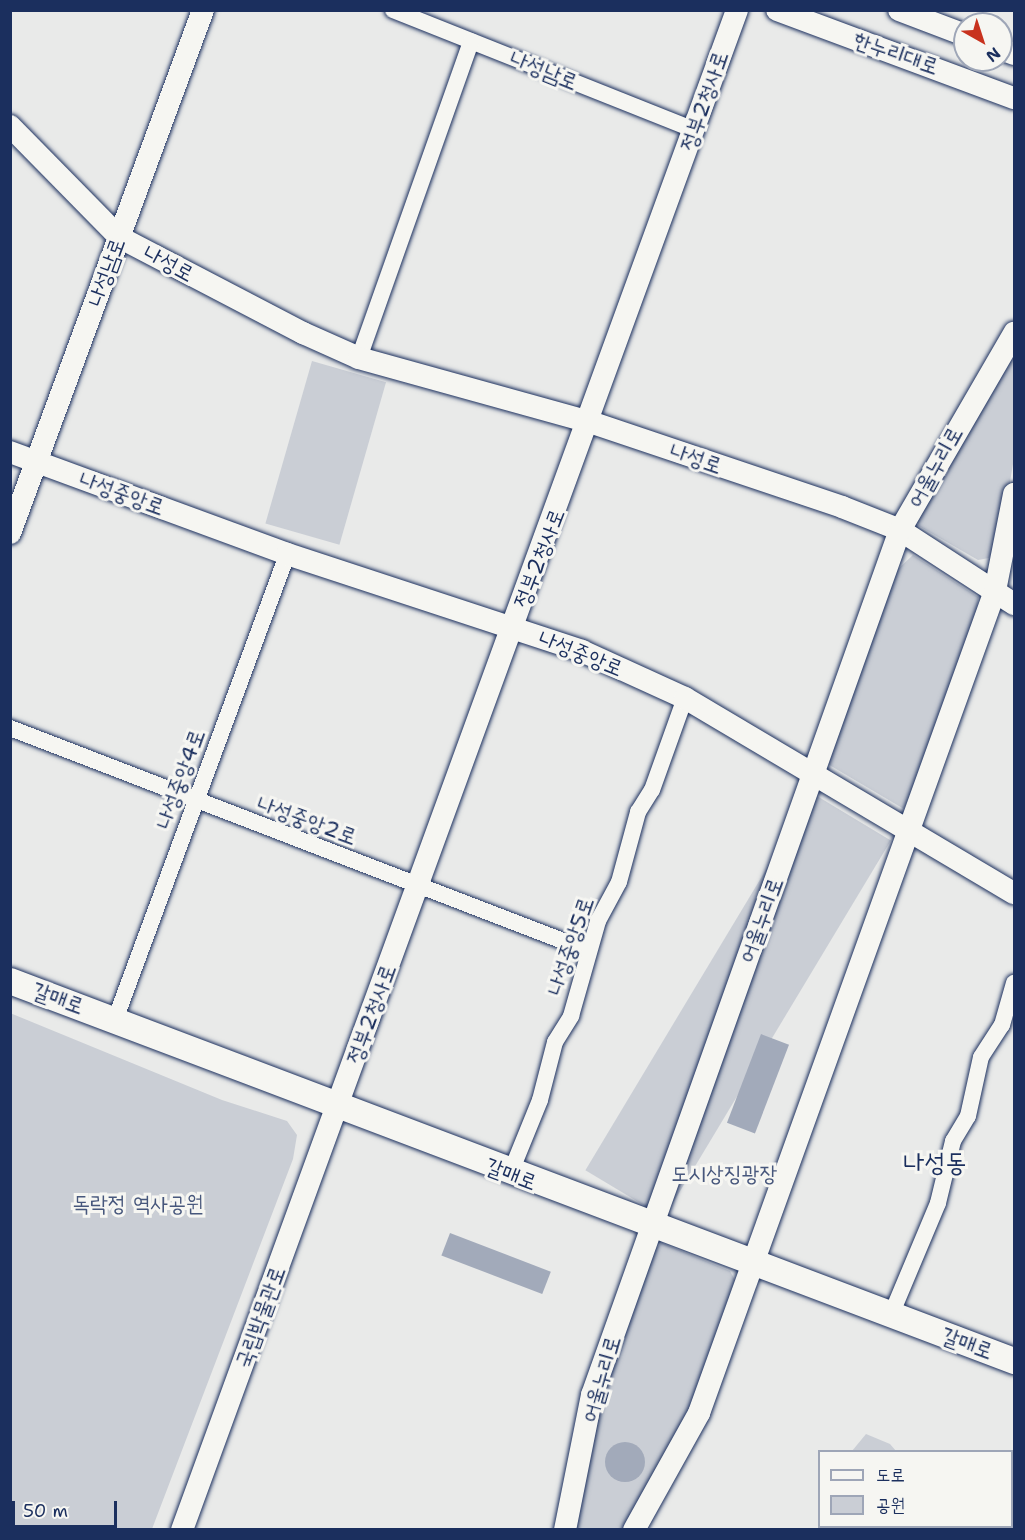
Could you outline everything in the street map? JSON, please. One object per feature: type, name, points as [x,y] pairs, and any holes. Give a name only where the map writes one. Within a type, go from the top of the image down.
[{"type":"main road","name":"갈매로","points":[[10,981],[338,1104],[510,1174],[652,1223],[1014,1361]]},
{"type":"street","name":"나성남로","points":[[10,533],[203,10]]},
{"type":"street","name":"나성남로","points":[[393,10],[694,130]]},
{"type":"street","name":"정부2청사로","points":[[338,1104],[590,422],[736,10]]},
{"type":"street","name":"한누리대로","points":[[777,10],[1014,98]]},
{"type":"street","name":"한누리대로","points":[[899,10],[953,30]]},
{"type":"street","points":[[359,358],[471,41]]},
{"type":"street","name":"나성로","points":[[10,126],[119,237],[359,358],[590,422],[900,530],[1014,604]]},
{"type":"street","name":"어울누리로","points":[[566,1530],[592,1395],[900,530],[1014,333]]},
{"type":"street","name":"나성중앙로","points":[[10,452],[287,554],[513,626],[685,698],[813,776],[1014,893]]},
{"type":"street","points":[[634,1530],[699,1413],[906,830],[995,591],[1014,494]]},
{"type":"street","name":"나성중앙4로","points":[[115,1020],[287,554]]},
{"type":"street","name":"나성중앙5로","points":[[510,1174],[540,1100],[555,1042],[571,1016],[589,951],[685,698]]},
{"type":"street","name":"나성중앙2로","points":[[10,728],[196,802],[589,951]]},
{"type":"street","points":[[891,1315],[938,1203],[953,1141],[968,1116],[981,1058],[1002,1025],[1014,983]]},
{"type":"street","name":"국립박물관로","points":[[182,1530],[338,1104]]},
{"type":"green space","points":[[1014,349],[1014,458],[1002,530],[989,558],[978,560],[919,526],[916,519]]},
{"type":"green space","points":[[312,361],[386,382],[339,545],[265,523]]},
{"type":"green space","points":[[913,555],[978,597],[976,629],[904,809],[826,763],[898,569]]},
{"type":"green space","points":[[812,793],[891,840],[664,1218],[585,1170]]},
{"type":"green space","name":"독락정 역사공원","points":[[10,1013],[222,1100],[287,1121],[297,1135],[293,1159],[152,1529],[11,1529]]},
{"type":"green space","name":"도시상징광장","points":[[662,1243],[730,1271],[736,1282],[687,1420],[628,1529],[571,1530],[596,1401],[654,1250]]},
{"type":"green space","points":[[866,1434],[890,1444],[895,1450],[853,1450]]},
{"type":"water","points":[[761,1034],[789,1045],[755,1133],[727,1123]]},
{"type":"water","points":[[450,1233],[551,1272],[542,1294],[441,1255]]},
{"type":"water","points":[[625,1442],[633,1443],[639,1448],[644,1454],[644,1470],[639,1476],[633,1481],[625,1482],[617,1481],[611,1476],[606,1470],[605,1462],[606,1454],[611,1448],[617,1443]]},
{"type":"district","name":"나성동","points":[[935,1162]]}]
